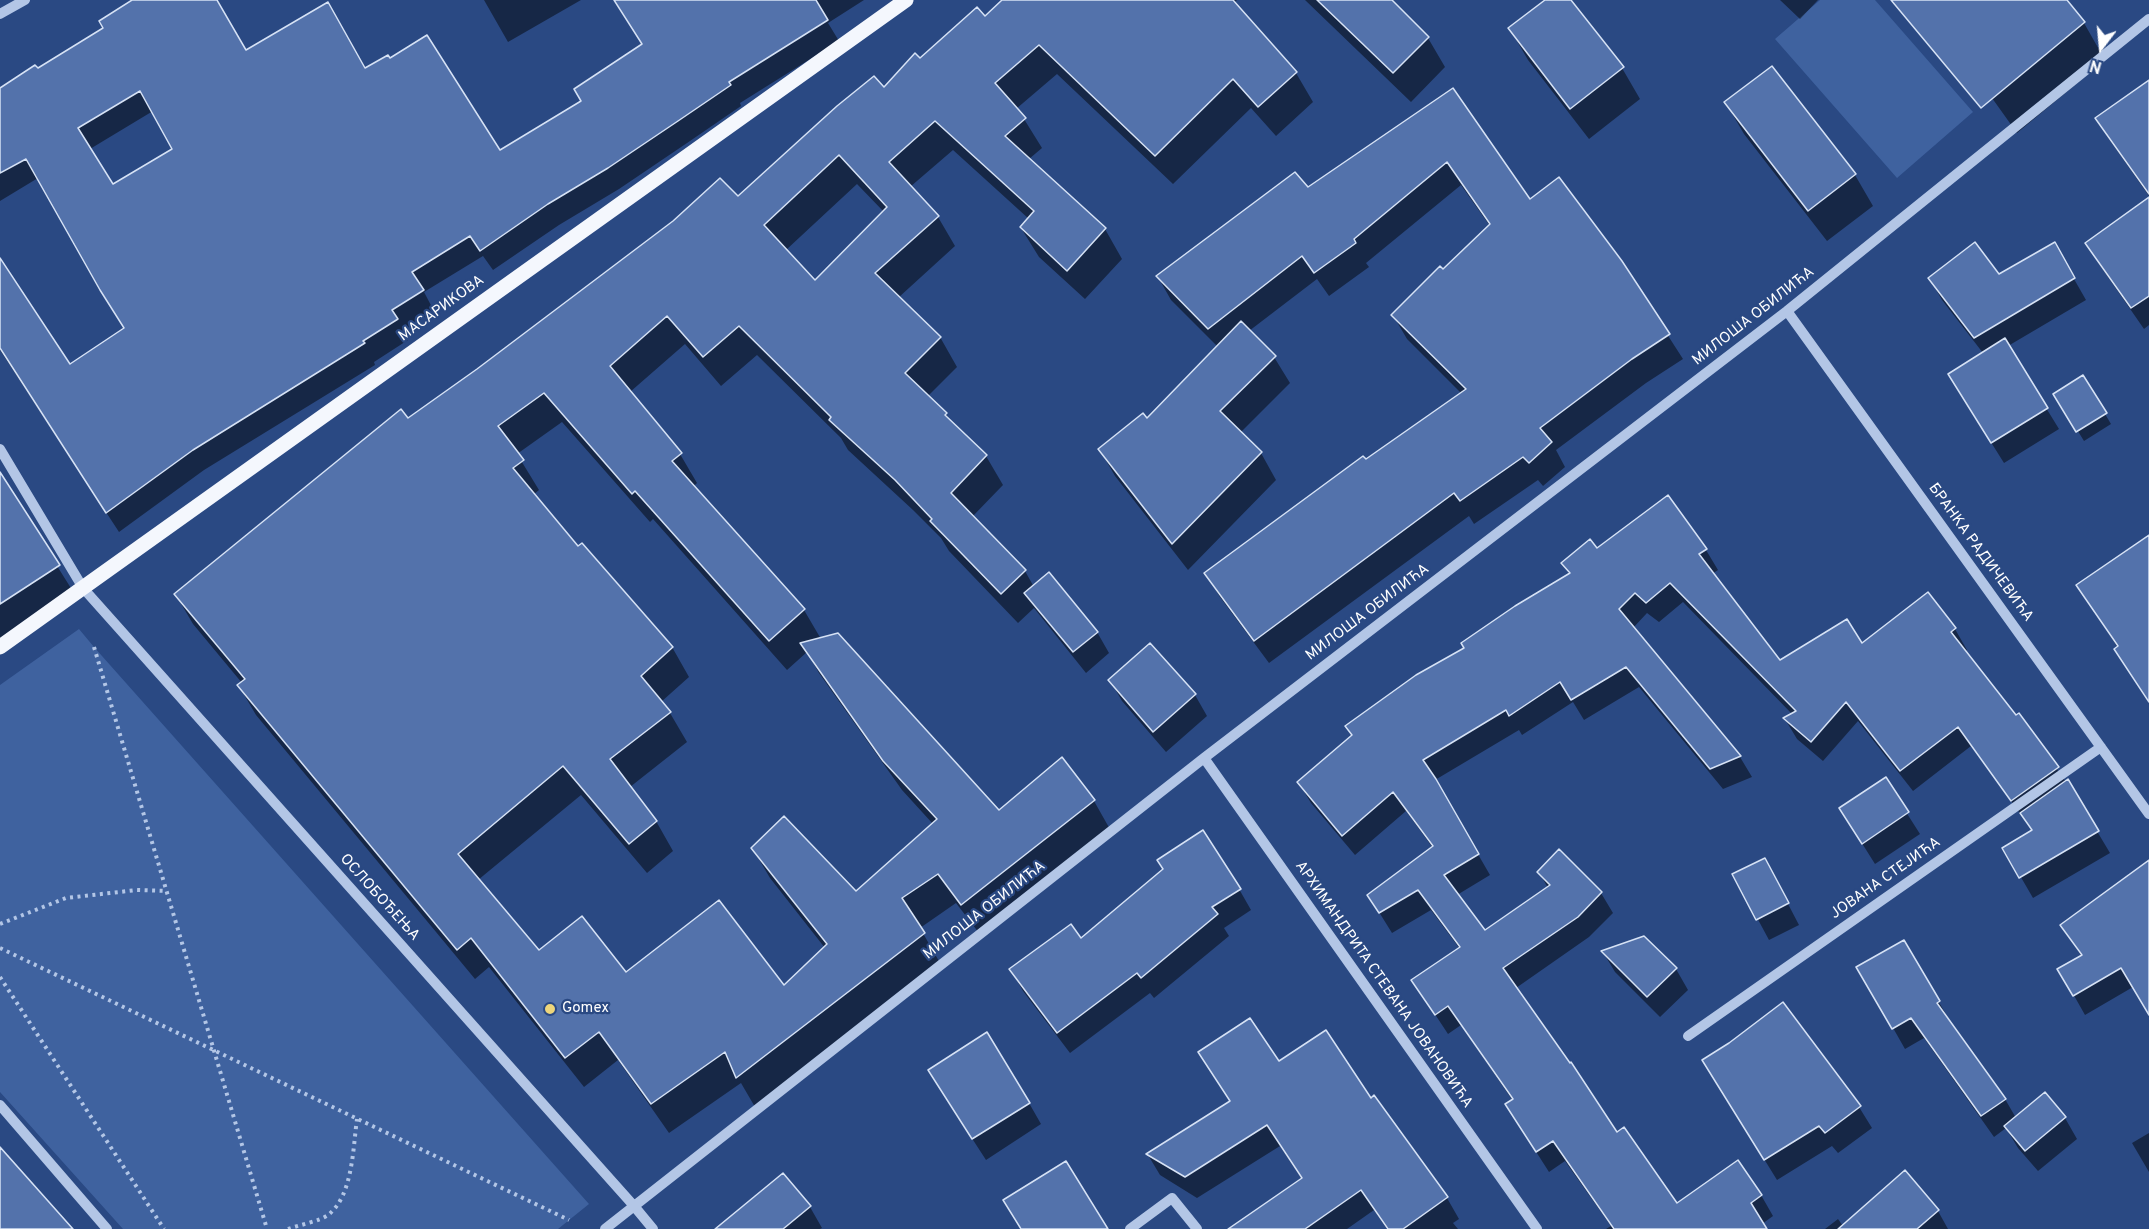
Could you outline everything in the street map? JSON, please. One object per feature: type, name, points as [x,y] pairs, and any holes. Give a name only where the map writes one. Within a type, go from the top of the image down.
[{"type":"main road","name":"МАСАРИКОВА","points":[[0,647],[906,0]]},
{"type":"street","points":[[0,14],[25,0]]},
{"type":"street","name":"МИЛОША ОБИЛИЋА","points":[[605,1229],[1204,758],[1787,311],[2149,19]]},
{"type":"street","name":"БРАНКА РАДИЧЕВИЋА","points":[[1787,311],[2149,814]]},
{"type":"street","name":"ОСЛОБОЂЕЊА","points":[[0,449],[82,588],[653,1229]]},
{"type":"street","name":"ЈОВАНА СТЕЈИЋА","points":[[1688,1035],[2101,747]]},
{"type":"street","name":"АРХИМАНДРИТА СТЕВАНА ЈОВАНОВИЋА","points":[[1204,758],[1537,1229]]},
{"type":"street","points":[[0,1105],[107,1229]]},
{"type":"street","points":[[1130,1229],[1172,1198],[1197,1229]]},
{"type":"path","points":[[94,646],[267,1229]]},
{"type":"path","points":[[0,924],[66,898],[137,890],[166,891]]},
{"type":"path","points":[[0,948],[569,1220]]},
{"type":"path","points":[[0,977],[164,1229]]},
{"type":"path","points":[[288,1229],[327,1216],[338,1204],[350,1174],[357,1119]]},
{"type":"shaded area","points":[[1820,0],[1875,0],[1973,112],[1897,178],[1775,39]]},
{"type":"shaded area","points":[[79,629],[589,1204],[558,1229],[123,1229],[0,1092],[0,685]]},
{"type":"building","points":[[132,0],[217,0],[246,50],[328,2],[365,68],[388,55],[390,58],[427,35],[500,150],[581,101],[574,89],[642,44],[614,0],[816,0],[828,20],[729,82],[731,85],[678,121],[608,168],[548,204],[480,251],[470,236],[412,272],[424,290],[392,310],[398,319],[363,341],[365,343],[193,450],[106,513],[0,348],[0,258],[70,364],[124,328],[26,159],[0,173],[0,88],[35,65],[38,68],[103,28],[99,21]],"holes":[[[140,91],[172,149],[113,184],[78,128]]]},
{"type":"building","points":[[1002,0],[1233,0],[1297,72],[1258,107],[1233,79],[1155,156],[1039,45],[995,83],[1026,118],[1005,136],[1106,228],[1067,271],[1020,227],[1034,211],[935,121],[889,162],[939,216],[875,273],[941,337],[905,373],[987,455],[951,493],[1026,570],[1001,594],[930,521],[932,519],[895,480],[829,420],[831,417],[739,326],[703,357],[667,316],[610,366],[682,453],[672,461],[805,609],[769,641],[635,491],[632,494],[544,393],[498,426],[524,460],[513,468],[578,546],[582,543],[673,647],[641,676],[671,712],[610,759],[657,821],[629,844],[563,766],[458,854],[539,950],[582,916],[626,972],[719,900],[784,985],[827,944],[751,848],[784,816],[856,891],[937,819],[883,761],[800,643],[838,633],[999,810],[1062,757],[1095,800],[961,905],[938,874],[902,898],[925,933],[736,1078],[725,1052],[651,1104],[599,1032],[565,1058],[471,938],[457,950],[237,685],[245,679],[174,594],[401,409],[408,418],[477,369],[673,221],[720,178],[738,196],[837,106],[874,76],[884,87],[915,53],[920,58],[977,7],[985,16]],"holes":[[[839,155],[887,207],[815,280],[764,225]]]},
{"type":"building","points":[[1317,0],[1392,0],[1429,37],[1393,73]]},
{"type":"building","points":[[1545,0],[1571,0],[1624,67],[1570,109],[1508,28]]},
{"type":"building","points":[[1891,0],[2067,0],[2085,22],[1981,108]]},
{"type":"building","points":[[1772,66],[1856,174],[1808,211],[1724,102]]},
{"type":"building","points":[[2149,80],[2149,194],[2095,118]]},
{"type":"building","points":[[1453,88],[1530,199],[1559,177],[1622,261],[1670,334],[1632,359],[1540,428],[1552,442],[1529,463],[1523,457],[1460,501],[1454,493],[1254,641],[1204,573],[1363,456],[1366,459],[1466,389],[1391,315],[1440,266],[1443,269],[1490,224],[1447,162],[1354,239],[1356,243],[1314,273],[1302,256],[1208,329],[1156,276],[1295,172],[1308,187]]},
{"type":"building","points":[[2149,197],[2149,296],[2131,308],[2085,243]]},
{"type":"building","points":[[1975,242],[1999,274],[2055,242],[2075,278],[1974,338],[1928,278]]},
{"type":"building","points":[[1241,321],[1276,356],[1220,411],[1262,452],[1172,544],[1098,449],[1143,413],[1147,418]]},
{"type":"building","points":[[2005,338],[2048,408],[1991,443],[1948,374]]},
{"type":"building","points":[[2083,375],[2107,413],[2076,432],[2053,394]]},
{"type":"building","points":[[0,472],[60,565],[0,604]]},
{"type":"building","points":[[1668,495],[1707,549],[1699,554],[1780,660],[1847,619],[1862,643],[1928,592],[1956,628],[1951,632],[2016,715],[2019,713],[2059,767],[2011,801],[1958,727],[1900,771],[1846,702],[1811,742],[1783,718],[1796,711],[1670,583],[1646,603],[1635,593],[1619,609],[1741,756],[1710,769],[1626,667],[1571,700],[1560,682],[1509,716],[1506,710],[1423,760],[1479,854],[1444,875],[1485,930],[1550,885],[1537,872],[1559,849],[1602,892],[1578,917],[1503,968],[1571,1062],[1617,1132],[1624,1127],[1677,1203],[1738,1160],[1762,1195],[1751,1203],[1767,1229],[1614,1229],[1553,1141],[1536,1152],[1505,1104],[1513,1099],[1448,1006],[1435,1015],[1411,980],[1460,947],[1418,890],[1379,913],[1367,895],[1433,846],[1393,792],[1342,836],[1297,782],[1352,735],[1345,726],[1416,675],[1464,648],[1461,643],[1515,606],[1570,573],[1561,563],[1590,539],[1597,548]]},
{"type":"building","points":[[2149,535],[2149,702],[2114,649],[2118,646],[2076,585]]},
{"type":"building","points":[[1049,572],[1098,632],[1073,652],[1024,593]]},
{"type":"building","points":[[1150,643],[1196,694],[1153,732],[1108,680]]},
{"type":"building","points":[[1886,777],[1909,812],[1862,844],[1839,808]]},
{"type":"building","points":[[2068,779],[2099,831],[2019,878],[2002,848],[2032,830],[2020,813]]},
{"type":"building","points":[[1203,830],[1241,889],[1212,907],[1218,914],[1141,978],[1137,973],[1057,1033],[1009,969],[1071,924],[1081,938],[1163,869],[1157,860]]},
{"type":"building","points":[[1765,858],[1789,903],[1756,920],[1732,874]]},
{"type":"building","points":[[2149,860],[2149,1015],[2121,968],[2073,996],[2057,969],[2082,955],[2060,925]]},
{"type":"building","points":[[1644,936],[1677,968],[1647,997],[1601,951]]},
{"type":"building","points":[[1904,940],[1940,1001],[1937,1003],[2006,1099],[1981,1116],[1911,1018],[1892,1029],[1856,967]]},
{"type":"building","points":[[1783,1002],[1861,1106],[1825,1133],[1819,1126],[1764,1160],[1702,1060],[1729,1043]]},
{"type":"building","points":[[1250,1018],[1279,1061],[1326,1030],[1371,1098],[1374,1095],[1448,1197],[1403,1229],[1388,1229],[1361,1190],[1305,1229],[1228,1229],[1302,1178],[1267,1125],[1185,1177],[1146,1154],[1230,1101],[1198,1052]]},
{"type":"building","points":[[987,1032],[1030,1103],[972,1139],[928,1070]]},
{"type":"building","points":[[2045,1092],[2066,1117],[2025,1151],[2004,1126]]},
{"type":"building","points":[[0,1147],[73,1229],[0,1229]]},
{"type":"building","points":[[1066,1161],[1108,1229],[1021,1229],[1003,1200]]},
{"type":"building","points":[[1905,1170],[1939,1210],[1917,1229],[1838,1229]]},
{"type":"building","points":[[783,1173],[811,1206],[783,1229],[715,1229]]},
{"type":"place","name":"Gomex","points":[[550,1009]]}]
